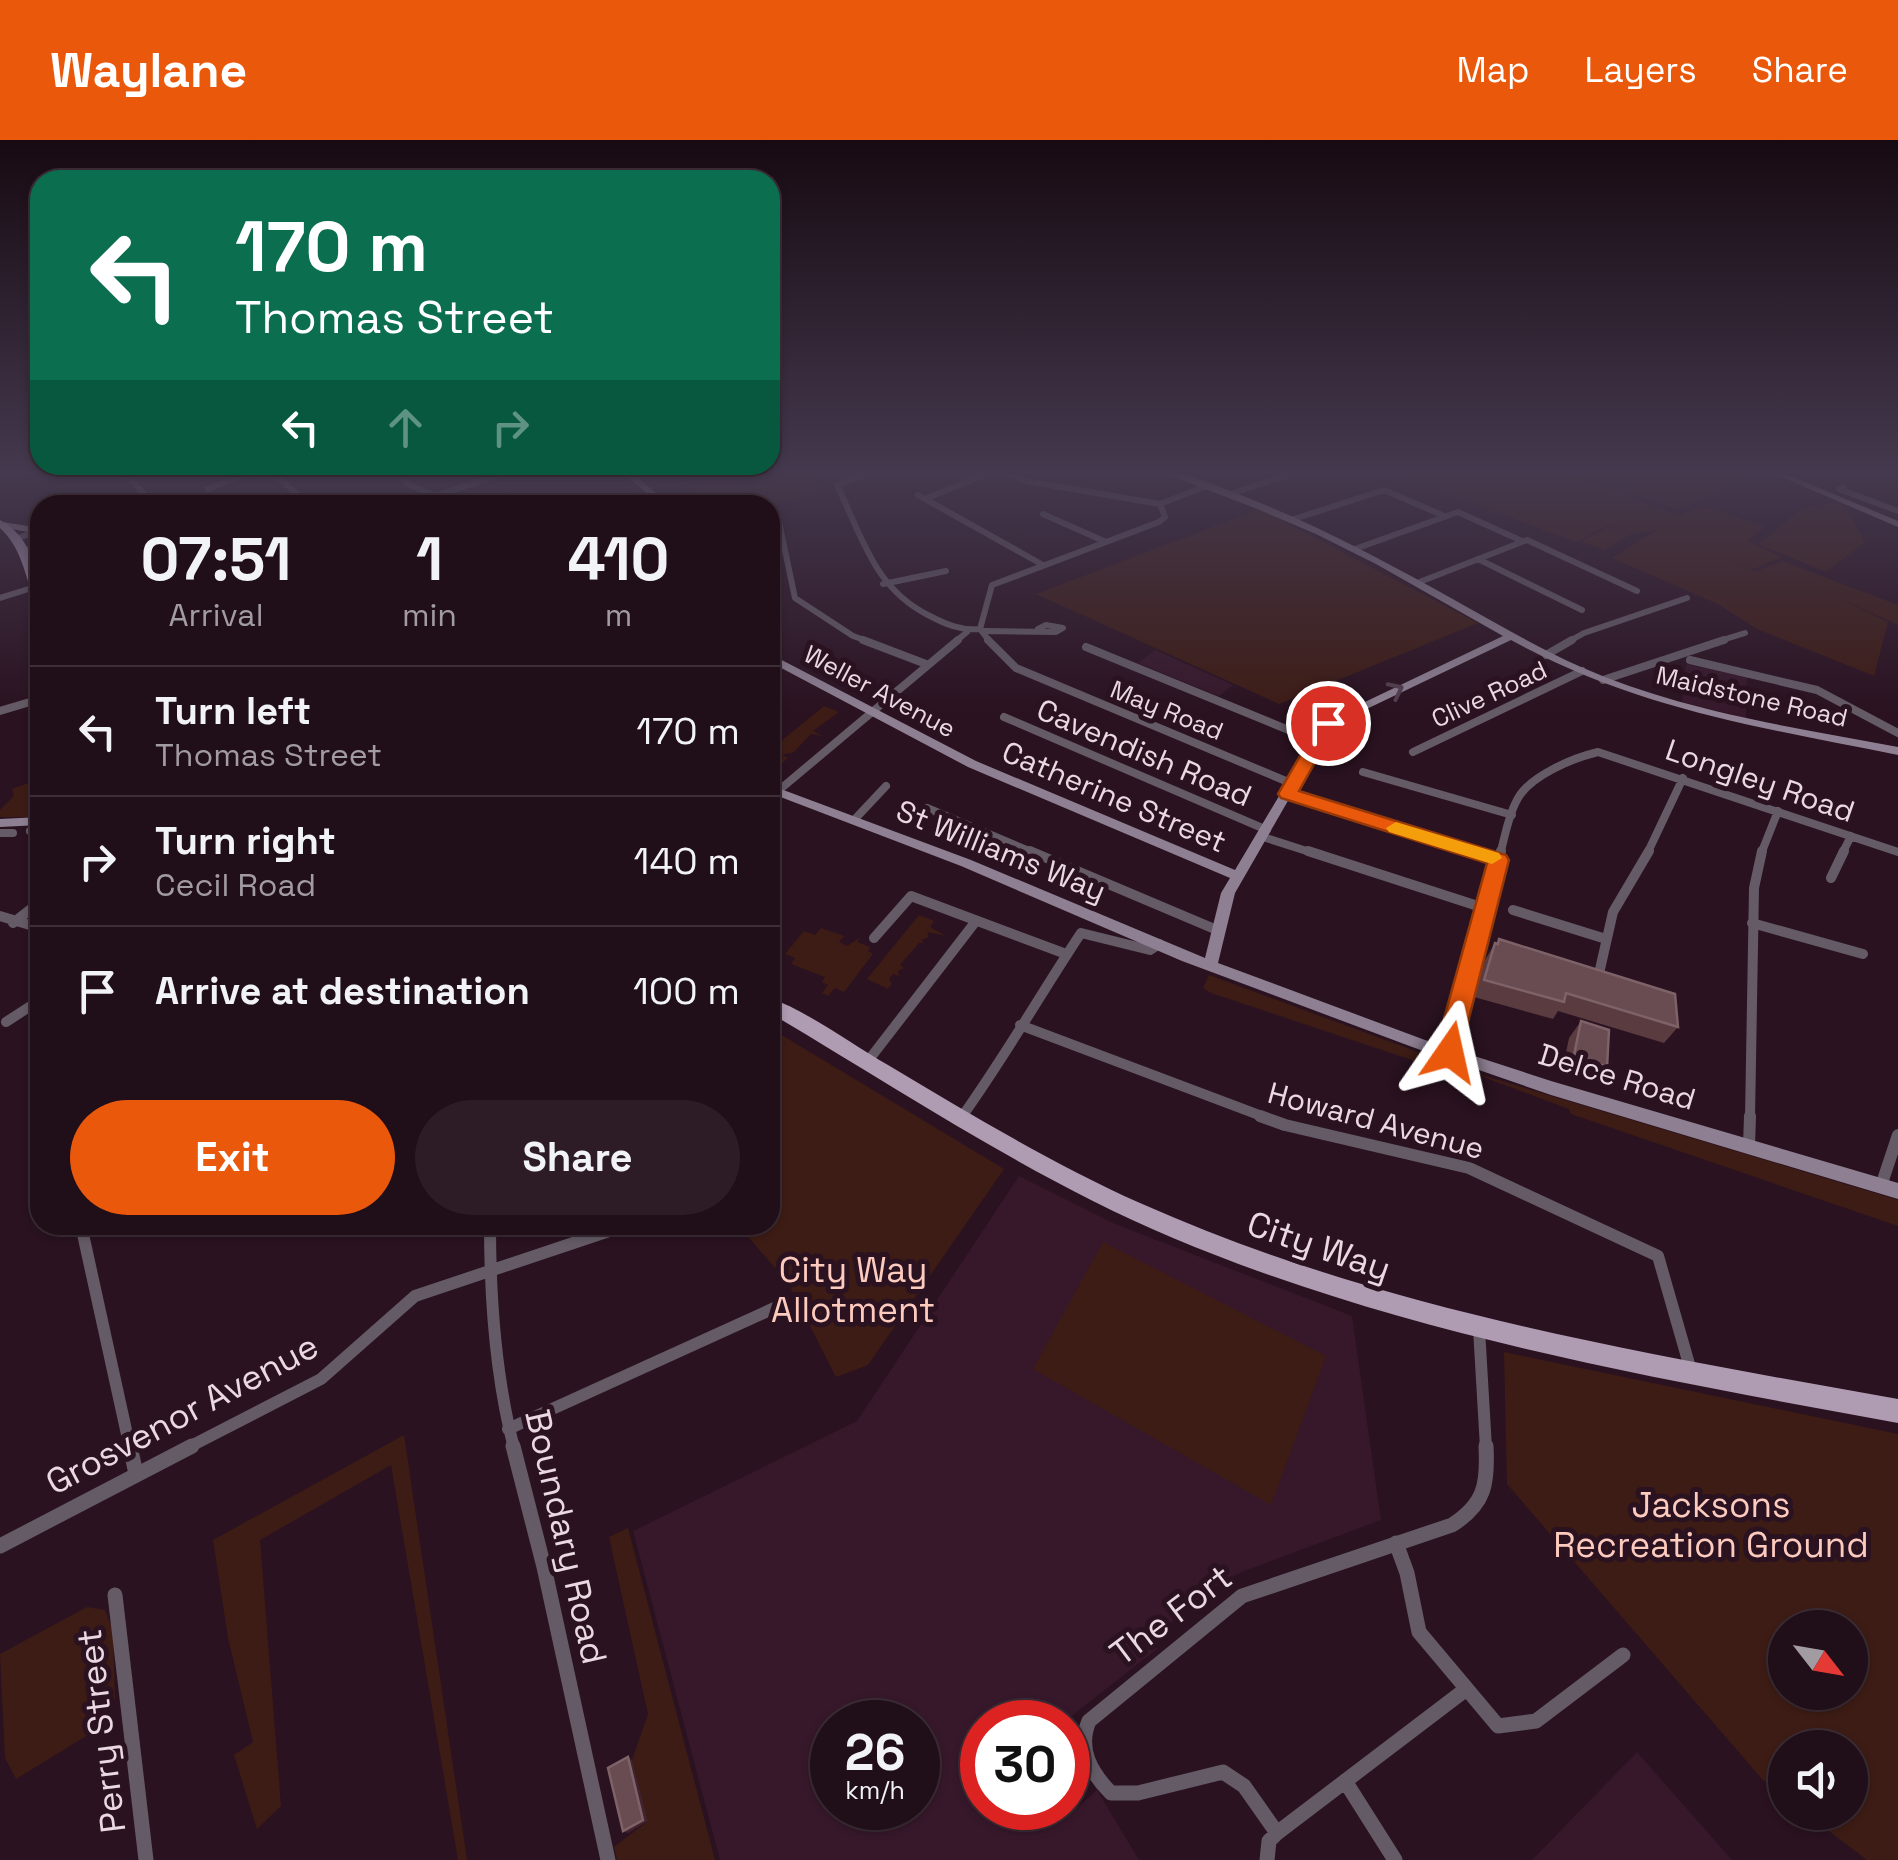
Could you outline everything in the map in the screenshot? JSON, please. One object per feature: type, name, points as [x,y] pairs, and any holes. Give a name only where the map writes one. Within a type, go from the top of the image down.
[{"type":"main road","name":"City Way","points":[[780,1011],[1086,1187],[1180,1230],[1338,1288],[1479,1329],[1898,1411]]},
{"type":"street","points":[[785,552],[792,592],[804,608],[854,636],[926,664]]},
{"type":"street","points":[[869,552],[883,584],[916,610],[967,632]]},
{"type":"street","points":[[1021,552],[1044,565]]},
{"type":"street","points":[[982,630],[989,587],[1078,552]]},
{"type":"street","name":"Maidstone Road","points":[[1360,552],[1546,655],[1603,680],[1733,720],[1898,752]]},
{"type":"street","points":[[1418,583],[1494,552]]},
{"type":"street","points":[[1551,552],[1637,591]]},
{"type":"street","points":[[1478,559],[1582,610]]},
{"type":"street","points":[[883,584],[946,571]]},
{"type":"street","points":[[0,598],[30,589]]},
{"type":"street","points":[[1546,655],[1584,633],[1688,598]]},
{"type":"street","points":[[780,785],[967,632],[1038,629]]},
{"type":"street","name":"May Road","points":[[982,630],[999,655],[1025,672],[1290,789],[1498,860]]},
{"type":"street","points":[[1603,680],[1745,634]]},
{"type":"street","points":[[1211,964],[1227,895],[1334,719],[1510,636]]},
{"type":"street","points":[[1086,647],[1318,742]]},
{"type":"street","points":[[1690,660],[1817,690],[1898,733]]},
{"type":"street","name":"Weller Avenue","points":[[780,663],[970,763]]},
{"type":"street","name":"Clive Road","points":[[1413,752],[1582,671]]},
{"type":"street","points":[[0,711],[30,702]]},
{"type":"street","name":"Cavendish Road","points":[[1004,717],[1265,833],[1484,908]]},
{"type":"street","name":"Longley Road","points":[[1512,815],[1525,788],[1590,751],[1607,752],[1898,852]]},
{"type":"street","name":"Catherine Street","points":[[970,763],[1239,877]]},
{"type":"street","points":[[1363,772],[1512,815],[1484,908],[1450,1054]]},
{"type":"street","points":[[1615,984],[1593,977],[1616,906],[1658,836],[1683,778]]},
{"type":"street","points":[[855,819],[886,786]]},
{"type":"street","name":"St Williams Way","points":[[780,792],[1211,964]]},
{"type":"street","points":[[926,808],[1217,930]]},
{"type":"street","points":[[1749,1146],[1756,872],[1778,810]]},
{"type":"street","points":[[0,823],[30,827]]},
{"type":"street","points":[[0,833],[13,833]]},
{"type":"street","points":[[1831,878],[1851,836]]},
{"type":"street","points":[[874,938],[911,896],[1066,954]]},
{"type":"street","points":[[14,922],[30,910]]},
{"type":"street","points":[[1513,910],[1606,939]]},
{"type":"street","points":[[0,916],[30,926]]},
{"type":"street","points":[[868,1061],[976,920]]},
{"type":"street","points":[[1752,923],[1863,954]]},
{"type":"street","points":[[961,1118],[1011,1049],[1020,1025],[1081,933],[1150,950],[1159,944]]},
{"type":"street","points":[[1476,941],[1494,947]]},
{"type":"street","name":"Delce Road","points":[[1211,964],[1450,1054],[1890,1189]]},
{"type":"street","points":[[6,1022],[30,1002]]},
{"type":"street","name":"Howard Avenue","points":[[1020,1025],[1285,1125],[1468,1168],[1658,1256],[1691,1372]]},
{"type":"street","points":[[1890,1189],[1898,1135]]},
{"type":"street","points":[[84,1235],[136,1474]]},
{"type":"street","name":"Boundary Road","points":[[490,1235],[490,1294],[508,1429],[544,1567],[608,1860]]},
{"type":"street","name":"Grosvenor Avenue","points":[[0,1546],[321,1379],[412,1298],[597,1235]]},
{"type":"street","points":[[508,1429],[781,1305]]},
{"type":"street","name":"The Fort","points":[[1277,1833],[1244,1786],[1223,1772],[1138,1794],[1110,1793],[1086,1757],[1082,1741],[1085,1727],[1242,1596],[1462,1520],[1476,1508],[1483,1494],[1487,1453],[1479,1329]]},
{"type":"street","points":[[1396,1542],[1406,1568],[1418,1630],[1498,1726],[1526,1725],[1623,1655]]},
{"type":"street","name":"Perry Street","points":[[116,1595],[146,1860]]},
{"type":"street","points":[[1266,1860],[1269,1842],[1277,1833],[1466,1690]]},
{"type":"street","points":[[1345,1781],[1395,1860]]},
{"type":"shaded area","points":[[1155,650],[1233,685],[1219,696],[1138,663]]},
{"type":"shaded area","points":[[1686,664],[1747,677],[1746,718],[1682,702]]},
{"type":"shaded area","points":[[1019,1176],[1113,1223],[1352,1316],[1381,1520],[1242,1572],[1210,1589],[1152,1639],[1157,1649],[1090,1702],[960,1700],[960,1830],[1090,1830],[1090,1796],[1097,1790],[1139,1860],[720,1860],[633,1531],[857,1421]]},
{"type":"shaded area","points":[[1637,1752],[1732,1860],[1532,1860]]},
{"type":"green space","points":[[1146,552],[1343,552],[1478,623],[1279,704],[1036,594]]},
{"type":"green space","points":[[1621,552],[1772,552],[1782,557],[1754,569],[1732,561],[1756,571],[1782,561],[1898,605],[1898,625],[1836,597],[1888,622],[1874,676],[1757,629],[1718,604],[1612,558]]},
{"type":"green space","points":[[1778,552],[1852,552],[1826,572]]},
{"type":"green space","points":[[824,706],[839,712],[813,731],[822,736],[811,734],[794,752],[782,755],[788,758],[780,765],[780,742]]},
{"type":"green space","points":[[30,783],[30,817],[0,817],[0,810],[14,796],[12,789]]},
{"type":"green space","points":[[919,915],[934,921],[930,927],[946,936],[927,932],[929,937],[921,940],[924,943],[919,943],[900,965],[904,968],[898,971],[899,976],[893,974],[889,979],[892,984],[888,989],[867,979]]},
{"type":"green space","points":[[821,928],[844,936],[839,942],[847,946],[861,937],[857,942],[870,947],[868,951],[873,954],[844,992],[835,988],[828,996],[822,993],[828,985],[822,982],[825,977],[791,964],[795,958],[785,954],[804,931],[815,935]]},
{"type":"green space","points":[[1209,975],[1445,1062],[1445,1071],[1211,993],[1203,988]]},
{"type":"green space","name":"City Way Allotment","points":[[780,1034],[1004,1169],[868,1365],[836,1377],[788,1283],[747,1235],[780,1235]]},
{"type":"green space","points":[[1462,1069],[1898,1200],[1898,1226],[1571,1114],[1569,1109]]},
{"type":"green space","points":[[1103,1242],[1326,1356],[1271,1505],[1033,1369]]},
{"type":"green space","name":"Jacksons Recreation Ground","points":[[1504,1352],[1898,1434],[1898,1860],[1867,1860],[1827,1830],[1868,1830],[1868,1730],[1768,1730],[1768,1784],[1507,1484]]},
{"type":"green space","points":[[404,1435],[467,1860],[458,1860],[391,1465],[260,1540],[281,1806],[257,1829],[234,1755],[253,1742],[228,1638],[213,1540]]},
{"type":"green space","points":[[628,1528],[715,1860],[617,1860],[614,1847],[648,1821],[632,1760],[648,1714],[609,1537]]},
{"type":"green space","points":[[87,1607],[105,1610],[113,1631],[115,1700],[93,1724],[96,1730],[16,1779],[5,1758],[0,1654]]},
{"type":"building","points":[[1499,939],[1675,994],[1678,1027],[1566,993],[1564,1002],[1484,980]]},
{"type":"building","points":[[1581,1021],[1609,1030],[1607,1067],[1574,1055]]},
{"type":"building","points":[[628,1757],[643,1820],[623,1831],[608,1768]]},
{"type":"slow traffic","points":[[1396,828],[1492,858]]},
{"type":"route","points":[[1328,723],[1288,794],[1498,860],[1450,1052]]}]
